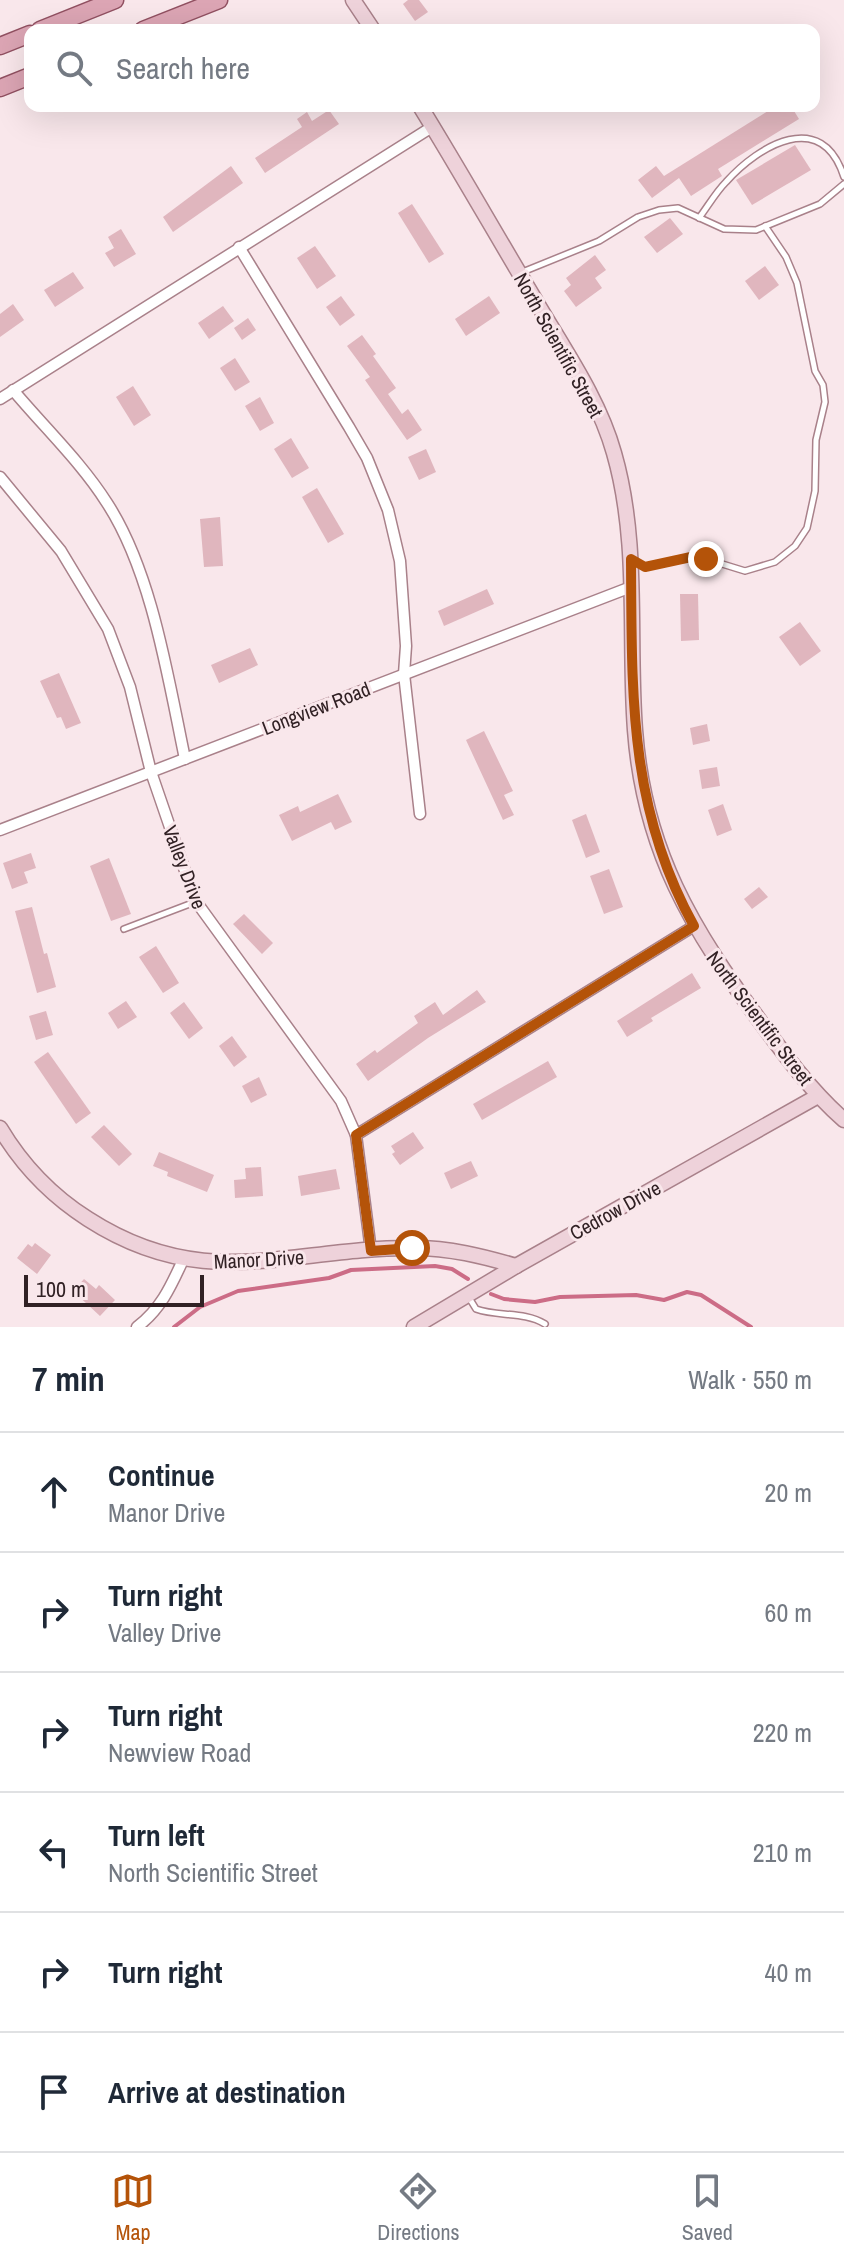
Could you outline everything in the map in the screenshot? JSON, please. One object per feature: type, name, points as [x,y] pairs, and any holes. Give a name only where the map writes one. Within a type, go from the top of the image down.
[{"type":"main road","points":[[55,24],[115,0]]},
{"type":"main road","points":[[158,24],[219,0]]},
{"type":"main road","points":[[0,46],[24,36]]},
{"type":"main road","points":[[0,88],[24,78]]},
{"type":"street","points":[[353,0],[369,24]]},
{"type":"street","name":"North Scientific Street","points":[[423,112],[604,423],[620,475],[631,559],[635,728],[642,785],[657,845],[694,926],[733,985],[818,1096],[844,1120]]},
{"type":"street","points":[[0,399],[432,127]]},
{"type":"street","points":[[239,247],[349,427],[379,484],[400,561],[406,646],[404,674],[420,814]]},
{"type":"street","points":[[13,390],[95,486],[116,517],[153,614],[185,759]]},
{"type":"street","name":"Valley Drive","points":[[0,477],[61,551],[108,629],[130,687],[151,772],[196,902],[341,1101],[356,1135],[371,1251]]},
{"type":"street","name":"Longview Road","points":[[0,830],[631,587]]},
{"type":"street","points":[[356,1135],[694,926]]},
{"type":"street","name":"Cedrow Drive","points":[[414,1327],[818,1096]]},
{"type":"street","name":"Manor Drive","points":[[0,1128],[30,1170],[78,1212],[133,1243],[183,1260],[256,1262],[412,1248],[457,1250],[516,1266]]},
{"type":"street","points":[[137,1327],[157,1310],[168,1294],[183,1260]]},
{"type":"lane","points":[[699,218],[740,167],[796,136],[819,141],[839,161],[844,177]]},
{"type":"lane","points":[[519,273],[599,241],[638,217],[659,210],[678,208],[724,229],[756,230],[820,204],[844,184]]},
{"type":"lane","points":[[631,559],[645,567],[691,557],[745,571],[775,562],[795,546],[807,528],[815,491],[816,440],[825,402],[823,385],[815,371],[797,283],[786,257],[765,226]]},
{"type":"lane","points":[[124,929],[196,902]]},
{"type":"lane","points":[[467,1295],[476,1309],[500,1315],[524,1316],[545,1324]]},
{"type":"building","points":[[408,0],[419,0],[428,12],[415,21],[403,4]]},
{"type":"building","points":[[307,112],[312,121],[330,112],[339,124],[265,173],[255,158],[302,127],[297,119]]},
{"type":"building","points":[[766,112],[795,112],[799,119],[718,169],[722,176],[691,196],[679,178],[652,198],[638,180],[656,166],[664,176]]},
{"type":"building","points":[[795,145],[811,170],[752,205],[736,180]]},
{"type":"building","points":[[231,166],[243,183],[173,232],[163,217]]},
{"type":"building","points":[[412,204],[444,254],[429,263],[398,213]]},
{"type":"building","points":[[670,218],[683,234],[657,253],[644,237]]},
{"type":"building","points":[[121,229],[136,254],[114,267],[105,253],[114,248],[108,237]]},
{"type":"building","points":[[315,246],[336,276],[317,289],[297,258]]},
{"type":"building","points":[[595,255],[606,270],[595,278],[602,288],[576,307],[564,291],[571,285],[566,278]]},
{"type":"building","points":[[765,266],[779,285],[759,300],[745,281]]},
{"type":"building","points":[[73,272],[84,288],[55,307],[44,290]]},
{"type":"building","points":[[341,296],[355,315],[340,326],[326,307]]},
{"type":"building","points":[[489,296],[500,313],[466,336],[455,319]]},
{"type":"building","points":[[13,304],[24,320],[0,337],[0,314]]},
{"type":"building","points":[[223,306],[234,321],[209,339],[198,323]]},
{"type":"building","points":[[248,318],[256,330],[242,340],[234,328]]},
{"type":"building","points":[[362,335],[396,388],[388,394],[402,414],[408,409],[422,430],[407,440],[365,380],[370,377],[347,346]]},
{"type":"building","points":[[235,358],[250,382],[235,391],[220,368]]},
{"type":"building","points":[[133,386],[151,415],[134,426],[116,397]]},
{"type":"building","points":[[260,397],[274,423],[260,431],[245,406]]},
{"type":"building","points":[[291,438],[309,468],[292,478],[274,449]]},
{"type":"building","points":[[426,449],[436,472],[419,480],[408,457]]},
{"type":"building","points":[[317,488],[344,534],[328,543],[302,497]]},
{"type":"building","points":[[220,517],[223,566],[204,567],[200,519]]},
{"type":"building","points":[[487,589],[494,604],[444,626],[438,611]]},
{"type":"building","points":[[680,594],[698,594],[699,640],[681,641]]},
{"type":"building","points":[[800,622],[821,651],[800,666],[779,637]]},
{"type":"building","points":[[250,648],[258,665],[219,683],[211,665]]},
{"type":"building","points":[[59,673],[81,723],[66,729],[61,717],[57,718],[40,681]]},
{"type":"building","points":[[707,724],[710,741],[693,745],[690,728]]},
{"type":"building","points":[[484,731],[513,791],[504,795],[514,815],[503,820],[466,740]]},
{"type":"building","points":[[717,767],[720,786],[702,789],[699,770]]},
{"type":"building","points":[[338,794],[352,822],[335,830],[331,822],[292,841],[279,815],[298,806],[300,812]]},
{"type":"building","points":[[723,804],[732,830],[717,836],[708,810]]},
{"type":"building","points":[[586,814],[600,852],[586,858],[572,820]]},
{"type":"building","points":[[31,853],[36,868],[24,872],[28,883],[12,889],[3,863]]},
{"type":"building","points":[[109,858],[131,914],[111,921],[90,866]]},
{"type":"building","points":[[609,869],[623,907],[604,914],[590,876]]},
{"type":"building","points":[[759,887],[768,897],[752,909],[744,899]]},
{"type":"building","points":[[32,907],[56,987],[37,993],[15,911]]},
{"type":"building","points":[[244,914],[273,943],[262,954],[233,924]]},
{"type":"building","points":[[156,946],[179,983],[163,993],[139,957]]},
{"type":"building","points":[[692,973],[701,988],[651,1018],[653,1021],[627,1037],[617,1021]]},
{"type":"building","points":[[477,990],[486,1002],[368,1081],[356,1064],[375,1050],[377,1053],[418,1023],[414,1016],[435,1002],[443,1015]]},
{"type":"building","points":[[126,1001],[137,1017],[118,1029],[108,1013]]},
{"type":"building","points":[[184,1002],[203,1028],[189,1039],[170,1013]]},
{"type":"building","points":[[46,1011],[53,1035],[36,1040],[29,1016]]},
{"type":"building","points":[[232,1036],[247,1057],[234,1067],[219,1046]]},
{"type":"building","points":[[48,1052],[91,1113],[76,1124],[34,1062]]},
{"type":"building","points":[[548,1061],[557,1077],[482,1120],[473,1104]]},
{"type":"building","points":[[259,1077],[267,1095],[251,1103],[242,1086]]},
{"type":"building","points":[[104,1125],[132,1154],[119,1166],[91,1137]]},
{"type":"building","points":[[413,1132],[424,1148],[400,1165],[392,1154],[395,1152],[391,1146]]},
{"type":"building","points":[[159,1152],[214,1175],[207,1192],[167,1176],[168,1172],[153,1166]]},
{"type":"building","points":[[471,1161],[478,1176],[451,1189],[444,1173]]},
{"type":"building","points":[[261,1167],[263,1196],[235,1198],[234,1180],[246,1179],[245,1168]]},
{"type":"building","points":[[336,1169],[340,1189],[301,1196],[298,1176]]},
{"type":"building","points":[[35,1243],[51,1255],[37,1274],[17,1258],[28,1244],[32,1247]]},
{"type":"building","points":[[84,1279],[96,1289],[99,1285],[115,1300],[100,1316],[73,1291]]},
{"type":"waterway","points":[[174,1327],[200,1307],[238,1291],[329,1278],[351,1270],[435,1266],[452,1269],[468,1279]]},
{"type":"waterway","points":[[491,1294],[504,1299],[535,1302],[560,1297],[636,1295],[664,1300],[687,1292],[701,1295],[751,1327]]},
{"type":"route","points":[[412,1248],[371,1251],[356,1135],[694,926],[657,845],[637,757],[631,559],[645,567],[691,557],[706,559]]}]
